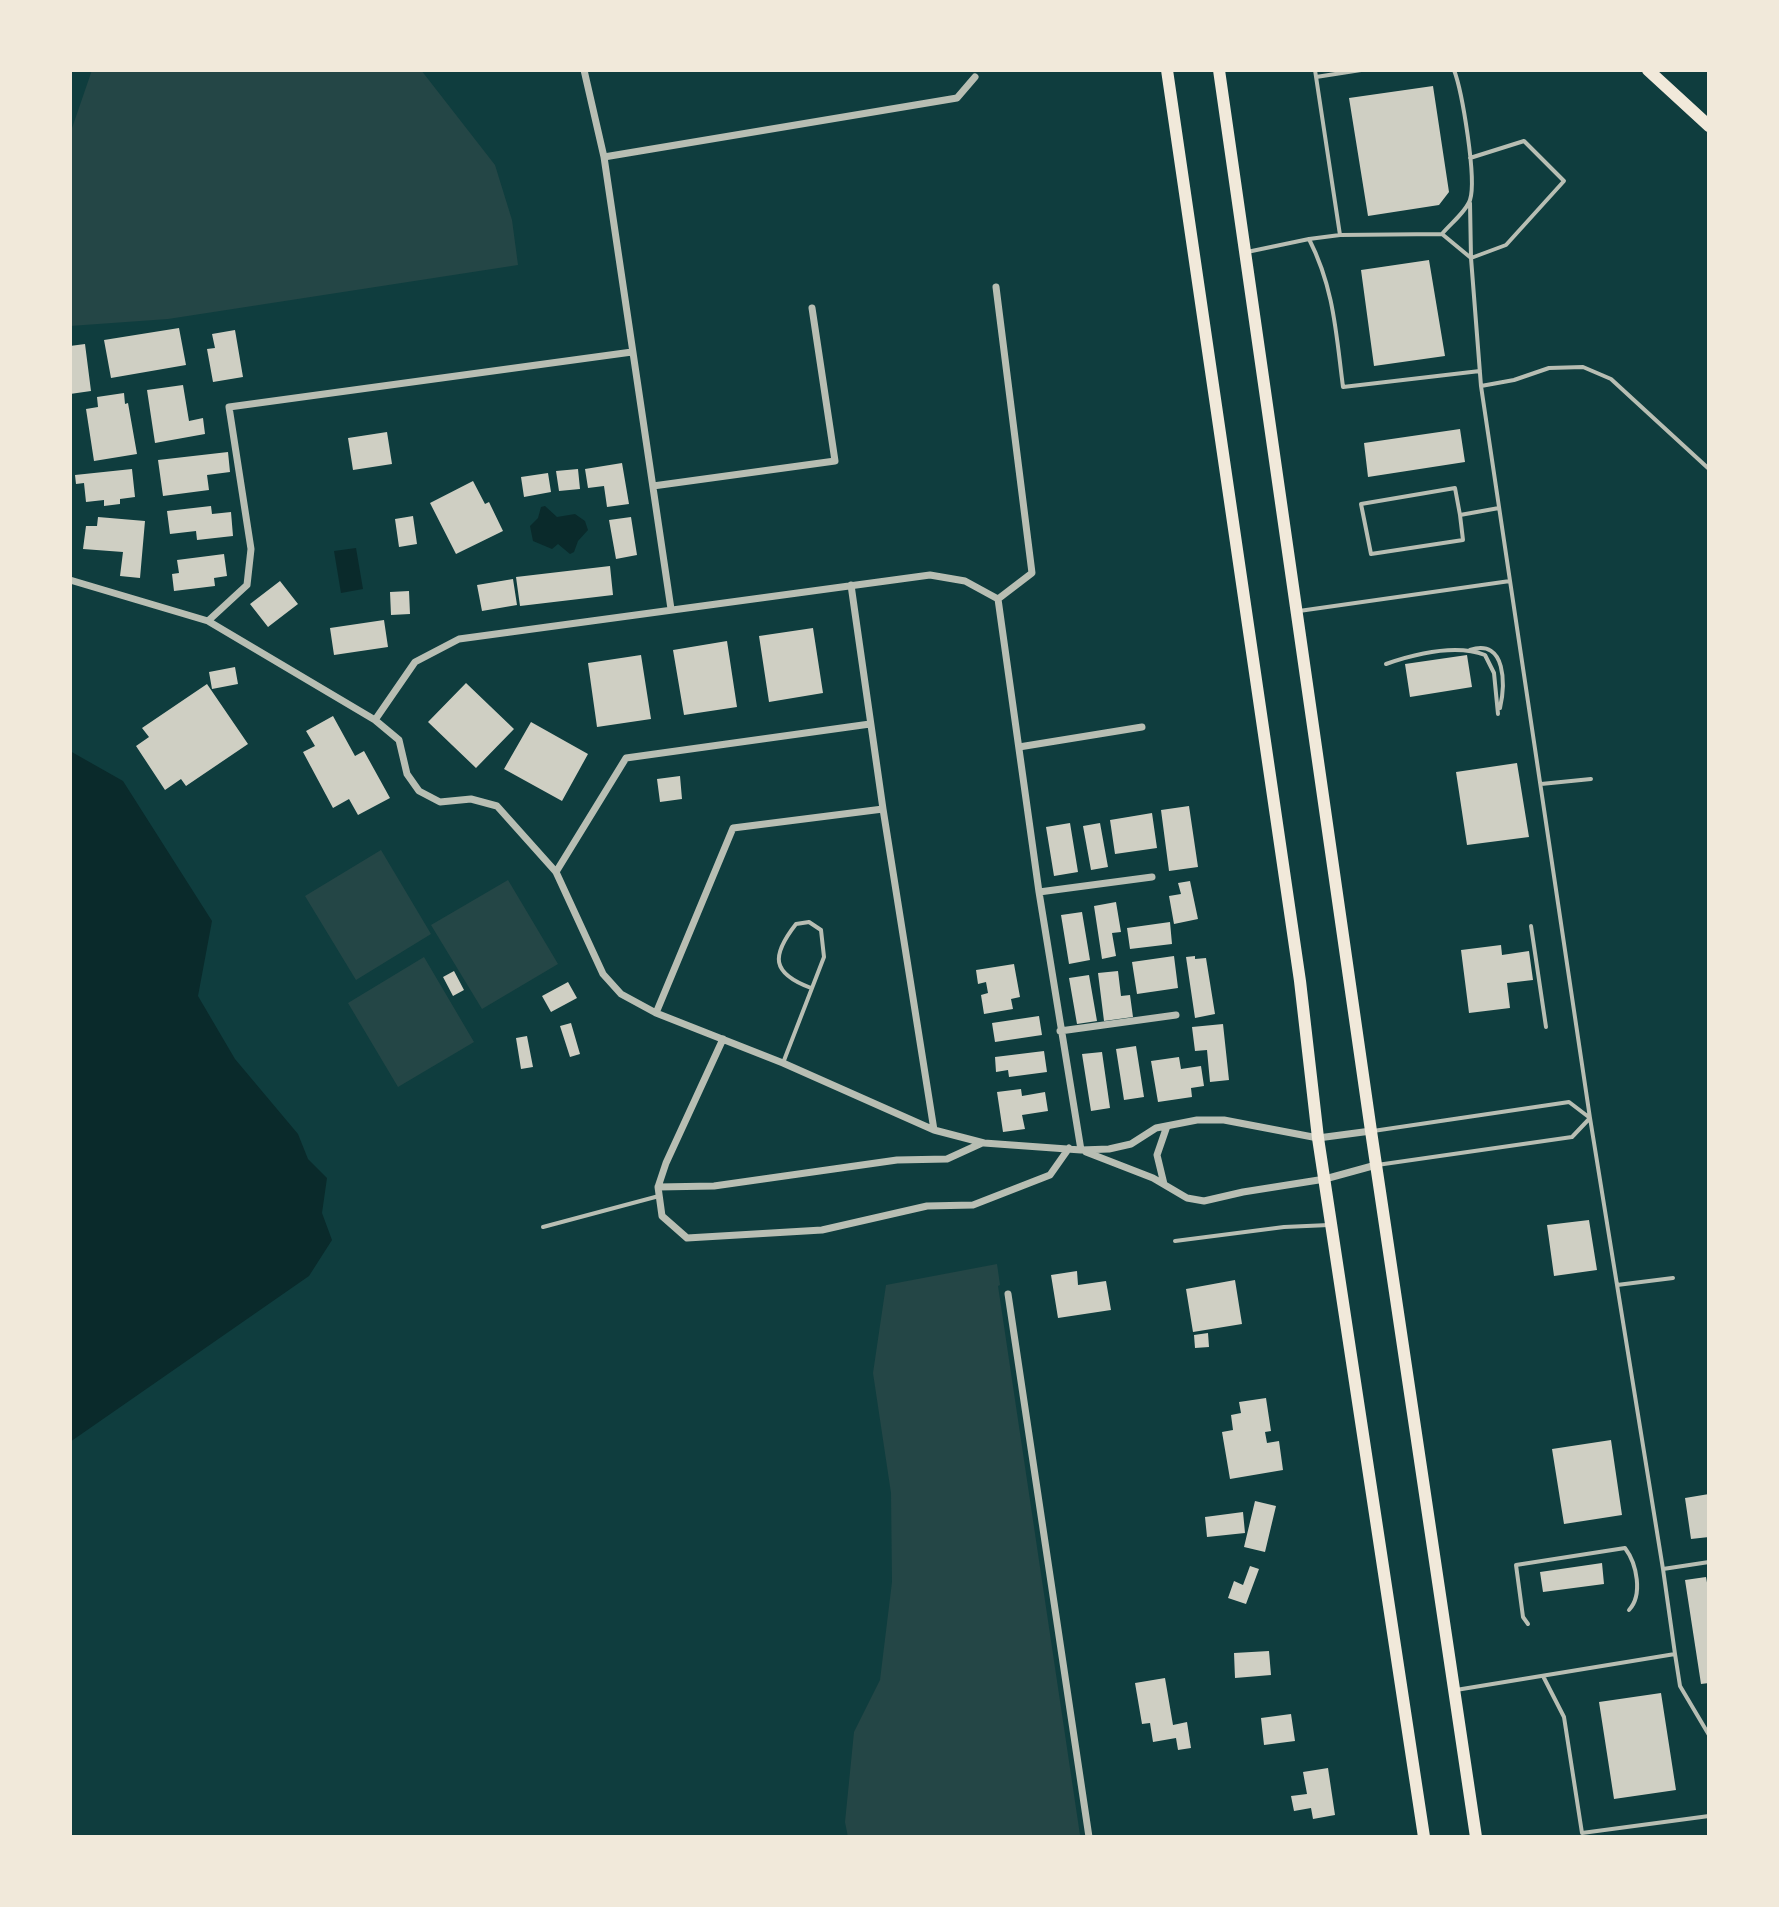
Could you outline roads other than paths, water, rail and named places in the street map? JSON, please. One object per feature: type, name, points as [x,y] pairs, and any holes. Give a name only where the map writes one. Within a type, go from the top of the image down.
[{"type":"main road","points":[[1167,70],[1300,981],[1318,1138],[1424,1837]]},
{"type":"main road","points":[[1219,70],[1476,1837]]},
{"type":"main road","points":[[1648,70],[1709,126]]},
{"type":"street","points":[[584,70],[604,157],[671,609]]},
{"type":"street","points":[[604,157],[957,98],[975,77]]},
{"type":"street","points":[[996,287],[1032,573],[998,599]]},
{"type":"street","points":[[653,486],[835,461],[812,308]]},
{"type":"street","points":[[208,621],[247,585],[251,549],[229,407],[632,352]]},
{"type":"street","points":[[375,720],[415,662],[459,639],[930,575],[965,581],[998,599]]},
{"type":"street","points":[[70,580],[208,621],[375,720],[399,740],[407,774],[419,791],[440,802],[471,799],[497,806],[556,872],[603,974],[621,994],[656,1013],[783,1063],[934,1130],[984,1143],[1109,1149],[1131,1144],[1156,1128],[1197,1120],[1224,1120],[1318,1138],[1371,1131]]},
{"type":"street","points":[[851,585],[934,1130]]},
{"type":"street","points":[[998,599],[1039,892],[1081,1150]]},
{"type":"street","points":[[556,872],[626,758],[870,724]]},
{"type":"street","points":[[1019,747],[1142,727]]},
{"type":"street","points":[[656,1013],[733,828],[883,809]]},
{"type":"street","points":[[1039,892],[1152,877]]},
{"type":"street","points":[[1060,1031],[1176,1015]]},
{"type":"street","points":[[723,1039],[666,1163],[658,1191],[662,1216],[687,1238],[822,1230],[927,1206],[973,1205],[1050,1175],[1069,1148]]},
{"type":"street","points":[[1164,1184],[1157,1155],[1167,1126]]},
{"type":"street","points":[[658,1191],[897,1160],[947,1159],[984,1143]]},
{"type":"street","points":[[1081,1150],[1153,1178],[1187,1198],[1204,1201],[1325,1179],[1376,1165]]},
{"type":"street","points":[[1008,1294],[1089,1837]]},
{"type":"lane","points":[[1315,70],[1340,235]]},
{"type":"lane","points":[[1316,77],[1361,70]]},
{"type":"lane","points":[[1454,70],[1470,158],[1471,258],[1481,386],[1590,1118],[1680,1686],[1709,1735]]},
{"type":"lane","points":[[1470,158],[1524,141],[1564,181],[1506,245],[1471,258]]},
{"type":"lane","points":[[1442,234],[1470,203]]},
{"type":"lane","points":[[1244,253],[1340,235],[1442,234],[1471,258]]},
{"type":"lane","points":[[1309,239],[1323,267],[1331,298],[1343,387],[1480,371]]},
{"type":"lane","points":[[1481,386],[1514,380],[1549,368],[1583,367],[1611,379],[1709,469]]},
{"type":"lane","points":[[1455,488],[1460,515],[1463,540],[1371,554],[1361,504],[1455,488]]},
{"type":"lane","points":[[1460,515],[1499,508]]},
{"type":"lane","points":[[1296,611],[1510,581]]},
{"type":"lane","points":[[1386,664],[1477,647],[1488,650],[1500,660],[1505,684],[1498,714],[1494,673],[1485,655],[1470,650]]},
{"type":"lane","points":[[1540,784],[1591,779]]},
{"type":"lane","points":[[783,1063],[824,957],[821,930],[809,922],[796,924],[778,956],[789,979],[811,988]]},
{"type":"lane","points":[[1531,926],[1546,1027]]},
{"type":"lane","points":[[1371,1131],[1569,1102],[1590,1118]]},
{"type":"lane","points":[[1376,1165],[1572,1137],[1590,1118]]},
{"type":"lane","points":[[543,1227],[658,1191]]},
{"type":"lane","points":[[1175,1241],[1332,1224]]},
{"type":"lane","points":[[1617,1285],[1673,1278]]},
{"type":"lane","points":[[1528,1624],[1523,1617],[1516,1565],[1625,1548],[1631,1557],[1638,1594],[1629,1610]]},
{"type":"lane","points":[[1663,1569],[1709,1562]]},
{"type":"lane","points":[[1454,1690],[1675,1654]]},
{"type":"lane","points":[[1543,1676],[1564,1717],[1582,1833],[1709,1816]]}]
